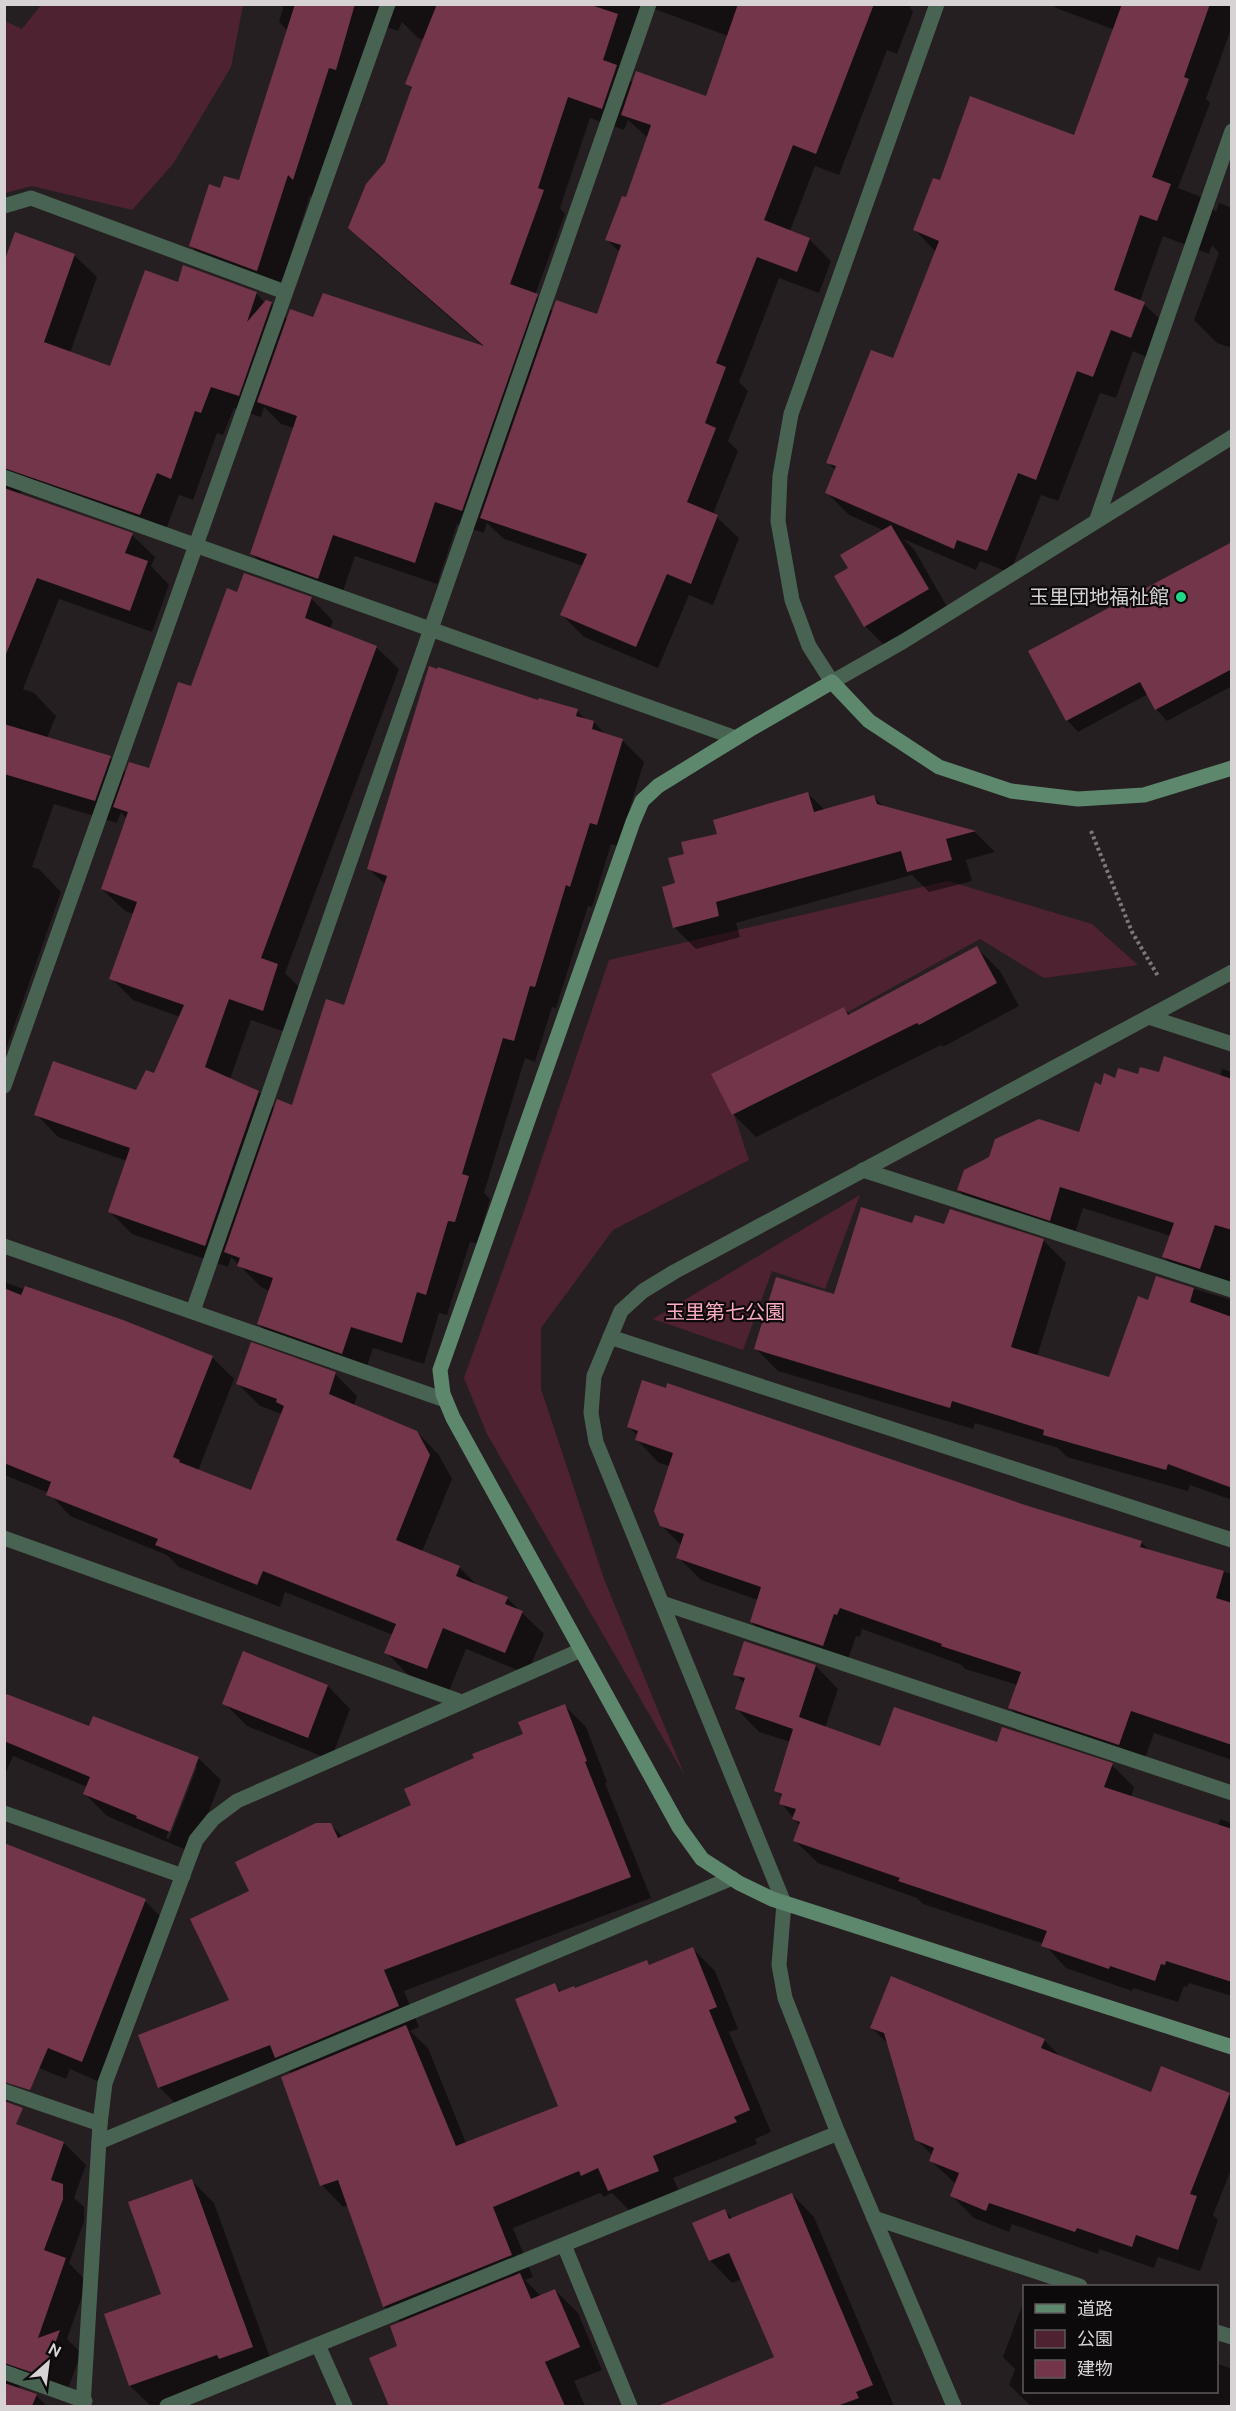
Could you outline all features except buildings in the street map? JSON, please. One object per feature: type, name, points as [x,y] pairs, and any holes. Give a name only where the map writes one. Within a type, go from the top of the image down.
[{"type":"street","points":[[4,1086],[194,545],[388,4]]},
{"type":"street","points":[[193,1311],[649,4]]},
{"type":"street","points":[[937,4],[791,414],[780,476],[778,521],[792,600],[809,646],[832,682],[869,721],[939,767],[1011,791],[1078,799],[1144,795],[1232,768]]},
{"type":"street","points":[[1097,519],[1232,131]]},
{"type":"street","points":[[4,206],[31,198],[285,292]]},
{"type":"street","points":[[1232,437],[904,641],[658,786],[642,801],[440,1370],[442,1394],[453,1418],[679,1827],[702,1859],[732,1878],[784,1903],[1232,2047]]},
{"type":"street","points":[[4,477],[736,738]]},
{"type":"street","points":[[954,2406],[837,2133],[785,1998],[779,1965],[784,1903],[596,1442],[591,1413],[594,1376],[621,1311],[643,1291],[862,1170],[1232,972]]},
{"type":"street","points":[[1149,1017],[1232,1044]]},
{"type":"street","points":[[862,1170],[1232,1290]]},
{"type":"street","points":[[4,1245],[445,1400]]},
{"type":"street","points":[[610,1337],[1232,1540]]},
{"type":"street","points":[[4,1538],[462,1702]]},
{"type":"street","points":[[662,1603],[1232,1793]]},
{"type":"street","points":[[4,2372],[84,2404],[100,2124],[105,2083],[196,1840],[213,1819],[237,1801],[581,1650]]},
{"type":"street","points":[[4,1813],[183,1875]]},
{"type":"street","points":[[99,2142],[732,1878]]},
{"type":"street","points":[[4,2091],[100,2124]]},
{"type":"street","points":[[167,2406],[837,2133]]},
{"type":"street","points":[[874,2218],[1077,2285]]},
{"type":"street","points":[[564,2245],[630,2406]]},
{"type":"street","points":[[318,2345],[345,2406]]},
{"type":"path","points":[[1078,799],[1132,932],[1174,1003]]},
{"type":"green space","points":[[41,5],[243,5],[231,67],[173,164],[132,210],[32,186],[5,193],[5,21],[22,29]]},
{"type":"green space","points":[[948,881],[1092,924],[1138,965],[1044,978],[980,939],[723,1081],[749,1160],[613,1230],[541,1328],[541,1389],[604,1579],[685,1776],[487,1434],[464,1378],[524,1211],[609,960]]},
{"type":"green space","name":"玉里第七公園","points":[[860,1195],[825,1289],[772,1271],[743,1350],[653,1319]]},
{"type":"place","name":"玉里団地福祉館","points":[[1181,597]]}]
